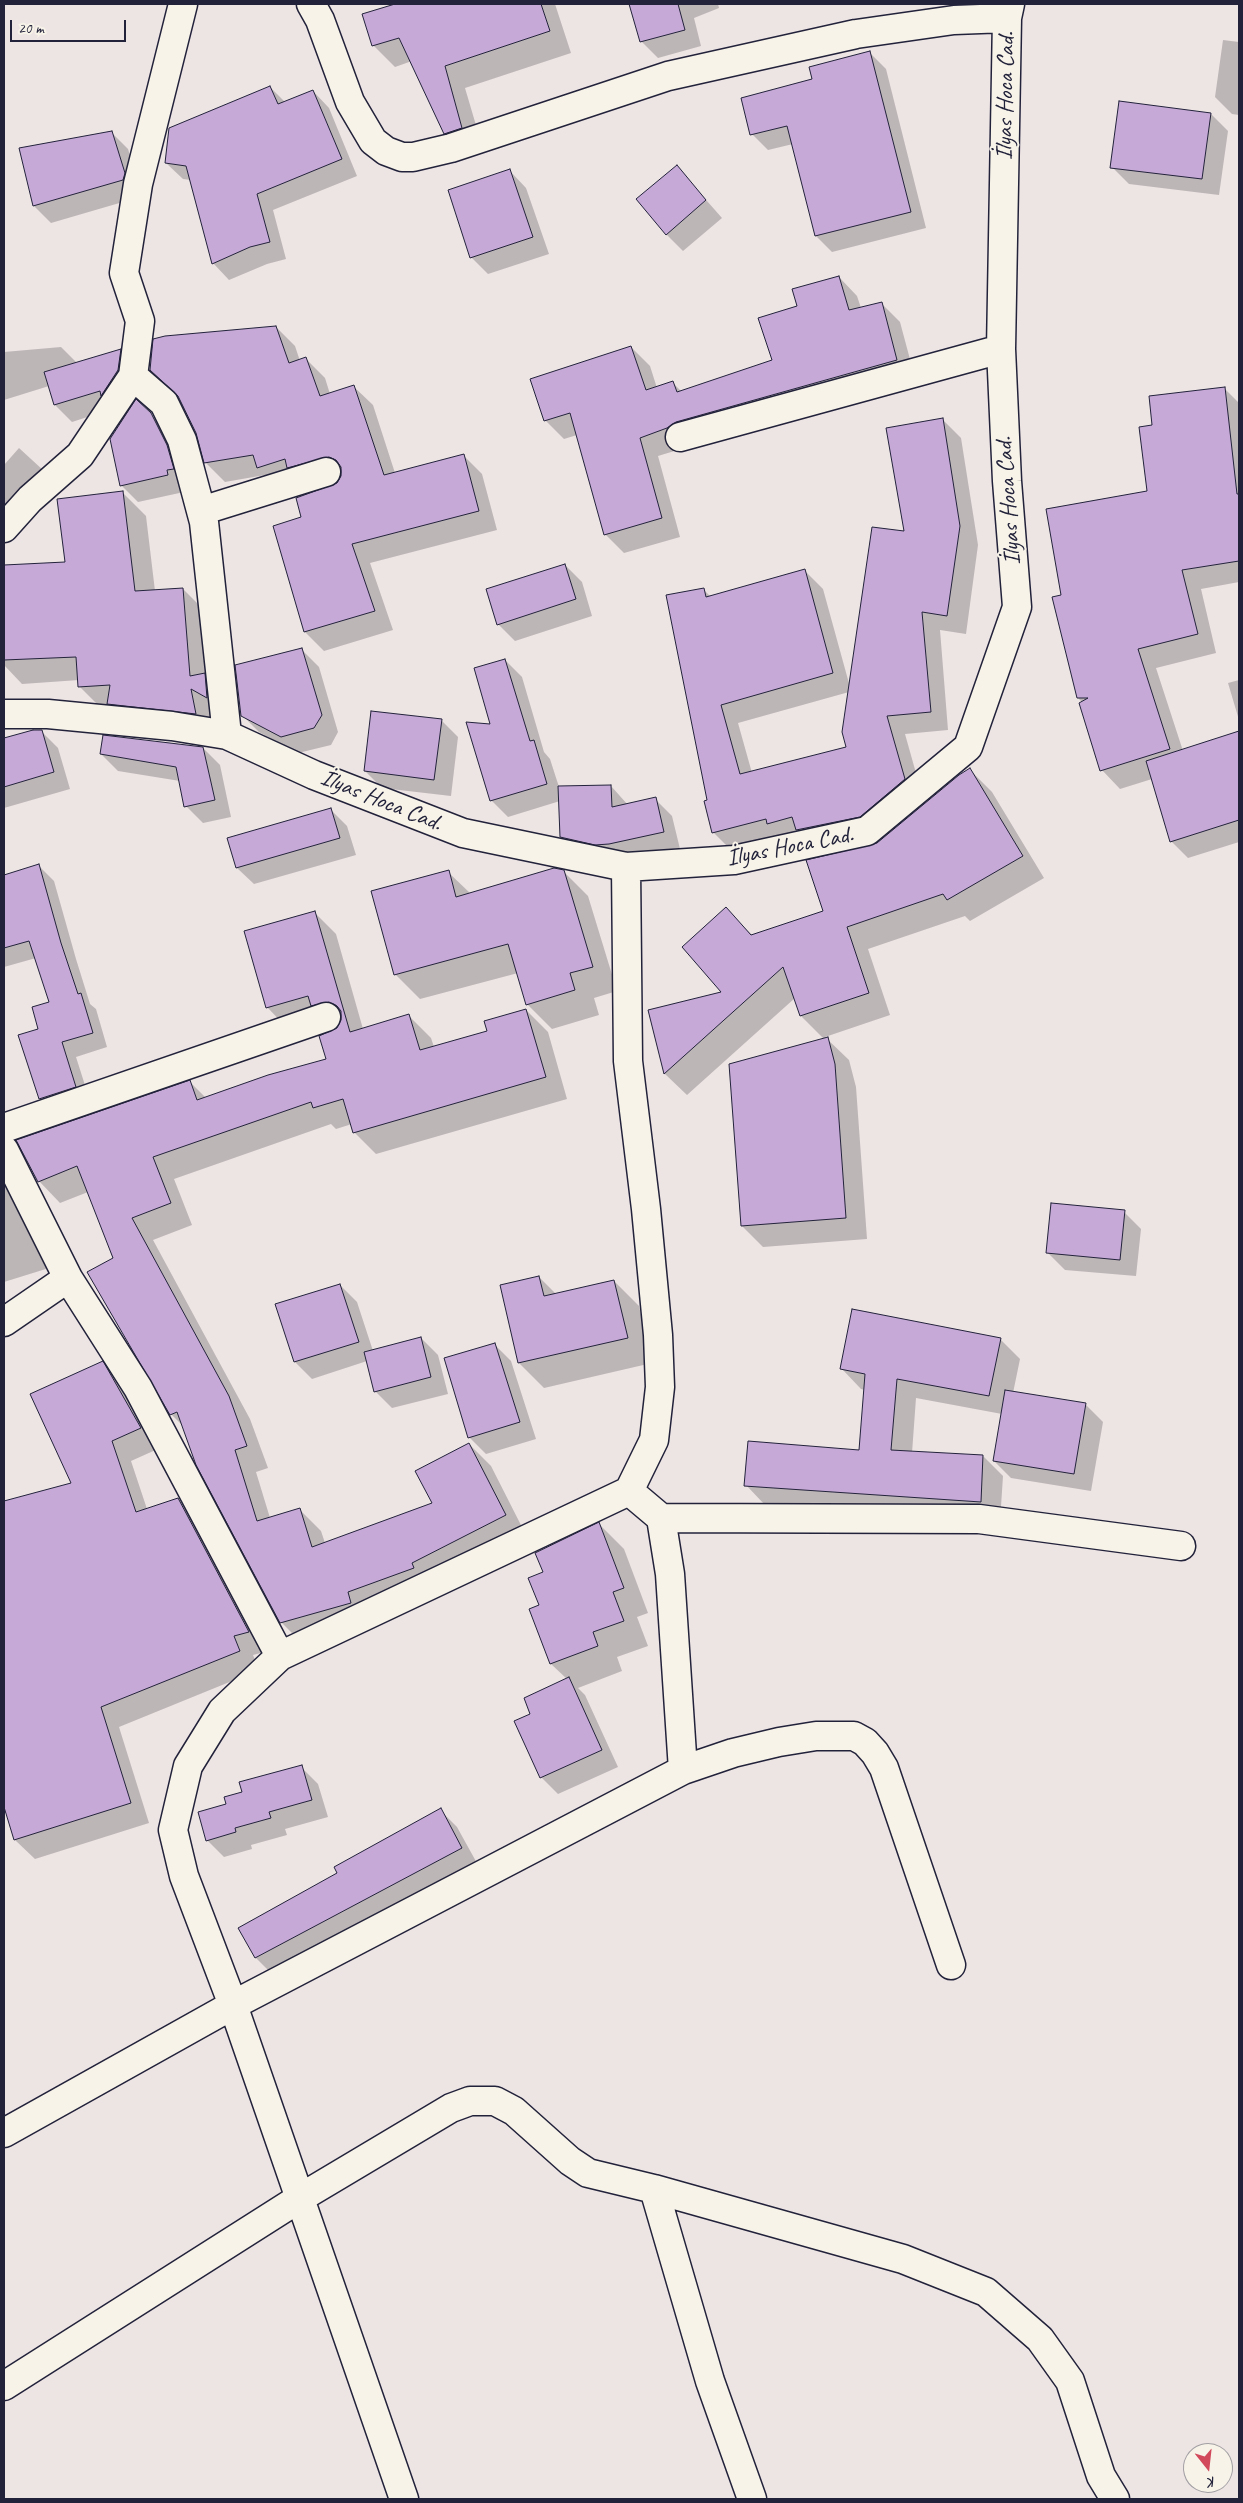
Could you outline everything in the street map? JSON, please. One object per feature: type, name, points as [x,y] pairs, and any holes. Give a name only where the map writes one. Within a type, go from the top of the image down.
[{"type":"street","points":[[4,528],[30,499],[80,455],[134,376],[140,321],[124,273],[138,184],[183,4]]},
{"type":"street","points":[[311,4],[320,20],[350,102],[373,141],[386,151],[402,157],[413,157],[451,148],[668,76],[856,34],[1008,11]]},
{"type":"street","name":"İlyas Hoca Cad.","points":[[4,714],[48,714],[172,726],[226,735],[314,775],[463,833],[626,868],[734,860],[867,831],[968,746],[1017,607],[1007,481],[1001,349],[1008,11]]},
{"type":"street","points":[[680,437],[1001,349]]},
{"type":"street","points":[[134,376],[164,403],[182,440],[204,522],[226,735]]},
{"type":"street","points":[[201,511],[326,472]]},
{"type":"street","points":[[404,2499],[233,2005],[184,1876],[173,1830],[188,1766],[222,1711],[280,1656],[629,1491],[654,1440],[660,1388],[658,1335],[647,1218],[628,1061],[626,868]]},
{"type":"street","points":[[4,1128],[326,1018]]},
{"type":"street","points":[[4,1150],[68,1278],[138,1388],[280,1656]]},
{"type":"street","points":[[4,1322],[68,1278]]},
{"type":"street","points":[[629,1491],[661,1518],[979,1519],[1181,1546]]},
{"type":"street","points":[[661,1518],[670,1574],[683,1770]]},
{"type":"street","points":[[4,2133],[233,2005],[683,1770],[734,1753],[779,1742],[816,1736],[854,1736],[865,1742],[876,1753],[884,1768],[951,1965]]},
{"type":"street","points":[[4,2386],[300,2198],[451,2108],[470,2101],[495,2101],[514,2111],[570,2161],[588,2172],[903,2259],[986,2292],[1040,2339],[1070,2381],[1101,2476],[1115,2499]]},
{"type":"street","points":[[654,2189],[710,2381],[752,2499]]},
{"type":"building","points":[[395,4],[541,4],[550,31],[445,66],[462,128],[444,134],[399,38],[372,46],[362,14]]},
{"type":"building","points":[[629,4],[678,4],[685,30],[640,42]]},
{"type":"building","points":[[870,51],[911,212],[815,236],[787,126],[750,135],[741,98],[812,79],[809,67]]},
{"type":"building","points":[[270,86],[278,104],[313,90],[342,159],[257,194],[270,242],[250,247],[212,264],[186,166],[165,163],[169,128]]},
{"type":"building","points":[[1119,101],[1211,113],[1202,179],[1110,168]]},
{"type":"building","points":[[112,131],[125,173],[123,180],[33,206],[19,148]]},
{"type":"building","points":[[677,165],[706,200],[666,235],[636,199]]},
{"type":"building","points":[[510,169],[533,237],[470,258],[448,190]]},
{"type":"building","points":[[839,276],[849,310],[882,302],[897,360],[676,422],[667,428],[640,438],[662,518],[604,535],[570,413],[544,421],[530,379],[631,346],[646,390],[673,381],[677,392],[772,360],[758,318],[797,306],[792,289]]},
{"type":"building","points":[[276,326],[289,363],[306,357],[320,396],[354,385],[384,475],[464,454],[479,511],[352,544],[375,611],[304,632],[273,526],[301,517],[296,498],[337,483],[341,476],[341,467],[336,460],[329,457],[287,468],[285,459],[257,468],[253,455],[204,463],[196,433],[178,396],[150,370],[153,339],[165,336]]},
{"type":"building","points":[[121,349],[118,370],[101,396],[100,391],[54,405],[44,372]]},
{"type":"building","points":[[1225,387],[1237,494],[1239,494],[1239,561],[1182,570],[1198,634],[1138,649],[1170,749],[1100,771],[1079,703],[1088,698],[1077,698],[1052,597],[1061,595],[1046,509],[1147,491],[1139,427],[1152,425],[1149,396]]},
{"type":"building","points":[[136,399],[151,413],[167,445],[174,469],[167,470],[168,475],[120,486],[110,439]]},
{"type":"building","points":[[943,418],[960,526],[947,616],[922,612],[931,712],[887,716],[905,779],[860,817],[796,830],[792,817],[767,824],[766,819],[712,833],[704,801],[707,800],[666,595],[704,588],[706,597],[805,569],[833,673],[721,705],[740,774],[846,747],[842,732],[872,527],[904,531],[886,428]]},
{"type":"building","points":[[123,491],[135,591],[183,588],[190,676],[205,673],[207,698],[191,689],[196,714],[107,704],[110,685],[78,687],[76,657],[4,660],[4,565],[65,562],[57,499]]},
{"type":"building","points":[[565,564],[576,599],[497,625],[486,589]]},
{"type":"building","points":[[302,648],[322,715],[314,728],[281,737],[241,716],[235,665]]},
{"type":"building","points":[[505,659],[530,741],[534,740],[547,784],[490,801],[466,722],[490,724],[474,668]]},
{"type":"building","points":[[371,711],[442,719],[434,780],[364,771]]},
{"type":"building","points":[[33,730],[42,730],[54,772],[4,787],[4,738]]},
{"type":"building","points":[[1239,731],[1239,820],[1170,842],[1146,761]]},
{"type":"building","points":[[103,735],[203,747],[215,800],[184,807],[176,767],[100,754]]},
{"type":"building","points":[[970,768],[1023,856],[947,900],[943,894],[847,927],[869,993],[800,1016],[783,967],[664,1074],[648,1010],[721,992],[682,947],[726,907],[751,935],[823,911],[806,860],[877,843]]},
{"type":"building","points":[[611,785],[612,807],[656,797],[664,832],[609,844],[595,845],[560,837],[558,786]]},
{"type":"building","points":[[331,808],[340,838],[236,868],[227,838]]},
{"type":"building","points":[[39,864],[61,943],[78,994],[81,993],[93,1033],[62,1042],[76,1087],[39,1099],[18,1035],[38,1029],[32,1007],[49,1002],[29,941],[4,948],[4,875]]},
{"type":"building","points":[[554,868],[564,870],[593,967],[570,973],[575,990],[526,1005],[508,944],[394,975],[371,891],[449,870],[456,897]]},
{"type":"building","points":[[315,911],[350,1032],[409,1014],[420,1050],[487,1031],[484,1021],[526,1009],[546,1077],[353,1133],[343,1099],[313,1108],[311,1102],[153,1157],[171,1203],[132,1218],[229,1396],[247,1446],[235,1450],[257,1521],[300,1508],[312,1547],[432,1503],[415,1471],[469,1443],[506,1515],[412,1563],[414,1568],[348,1592],[351,1603],[280,1623],[196,1465],[177,1412],[170,1415],[87,1272],[113,1258],[77,1166],[38,1182],[16,1140],[190,1080],[197,1100],[268,1075],[326,1059],[319,1036],[337,1028],[341,1020],[341,1011],[337,1006],[329,1002],[311,1006],[308,996],[266,1008],[244,931]]},
{"type":"building","points":[[828,1037],[835,1064],[846,1218],[741,1226],[729,1064]]},
{"type":"building","points":[[1051,1203],[1125,1210],[1120,1260],[1046,1253]]},
{"type":"building","points":[[539,1276],[544,1296],[614,1280],[628,1338],[518,1363],[500,1285]]},
{"type":"building","points":[[340,1284],[359,1342],[294,1362],[275,1304]]},
{"type":"building","points":[[852,1309],[1001,1338],[989,1396],[897,1379],[891,1450],[983,1455],[981,1502],[744,1486],[748,1441],[859,1450],[865,1374],[840,1369]]},
{"type":"building","points":[[421,1337],[431,1377],[374,1392],[364,1352]]},
{"type":"building","points":[[495,1343],[520,1422],[468,1438],[444,1358]]},
{"type":"building","points":[[103,1361],[141,1428],[112,1441],[136,1512],[178,1498],[249,1632],[234,1636],[240,1651],[101,1707],[131,1803],[14,1840],[4,1807],[4,1501],[71,1483],[30,1394]]},
{"type":"building","points":[[1005,1390],[1086,1403],[1074,1474],[993,1461]]},
{"type":"building","points":[[599,1522],[624,1588],[613,1592],[624,1621],[593,1632],[598,1646],[550,1664],[529,1609],[539,1605],[528,1578],[543,1572],[535,1553]]},
{"type":"building","points":[[569,1677],[602,1750],[540,1778],[514,1721],[530,1714],[524,1698]]},
{"type":"building","points":[[302,1765],[312,1800],[269,1812],[271,1818],[235,1828],[236,1832],[206,1841],[198,1812],[226,1804],[224,1797],[242,1792],[239,1782]]},
{"type":"building","points":[[441,1808],[462,1848],[255,1958],[238,1928],[337,1873],[334,1867]]}]
